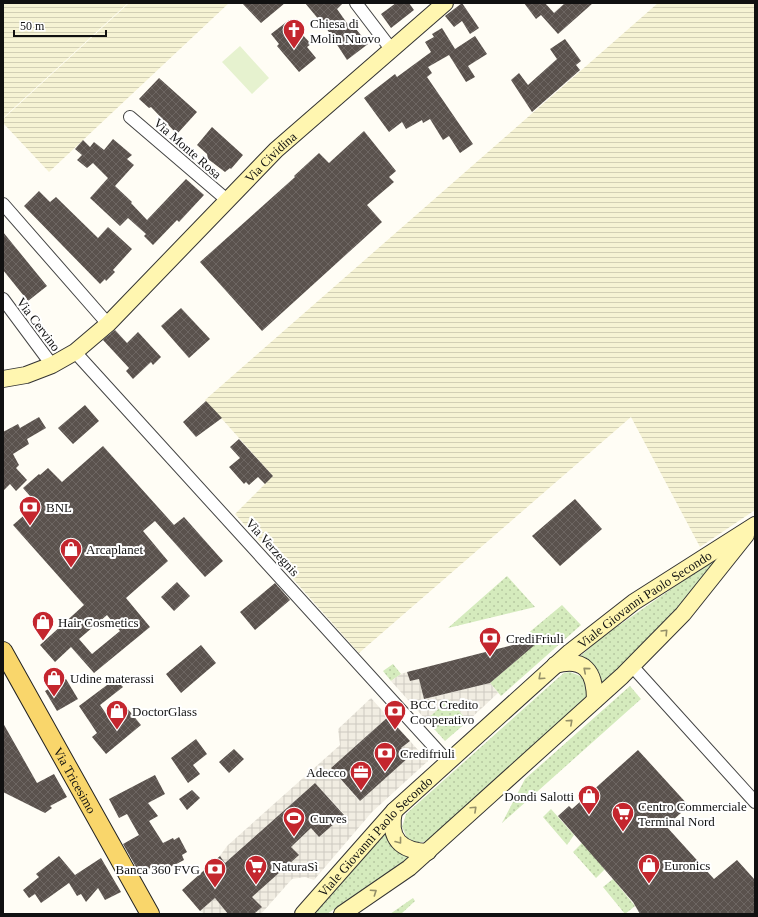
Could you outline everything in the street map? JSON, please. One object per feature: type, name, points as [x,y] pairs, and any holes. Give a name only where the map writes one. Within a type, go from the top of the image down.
[{"type":"main road","name":"Via Cividina","points":[[3,379],[26,375],[52,365],[75,352],[108,324],[276,150],[445,3]]},
{"type":"main road","name":"Viale Giovanni Paolo Secondo","points":[[303,914],[394,811],[555,665],[589,636],[634,602],[753,526]]},
{"type":"main road","name":"Viale Giovanni Paolo Secondo","points":[[342,914],[409,868],[428,852],[632,666],[683,614],[753,526]]},
{"type":"main road","name":"Via Tricesimo","points":[[3,651],[150,913]]},
{"type":"main road","points":[[555,665],[576,663],[586,668],[594,681],[595,700]]},
{"type":"main road","points":[[394,811],[391,823],[396,840],[406,849],[428,852]]},
{"type":"street","points":[[356,3],[391,49]]},
{"type":"street","name":"Via Monte Rosa","points":[[130,117],[227,200]]},
{"type":"street","points":[[3,204],[108,324]]},
{"type":"street","name":"Via Cervino","points":[[3,299],[52,365]]},
{"type":"street","name":"Via Verzegnis","points":[[75,352],[448,762]]},
{"type":"street","points":[[632,666],[755,802]]},
{"type":"shaded area","points":[[3,3],[128,3],[3,118]]},
{"type":"shaded area","points":[[129,3],[229,3],[49,172],[3,123],[3,119]]},
{"type":"shaded area","points":[[658,3],[755,3],[755,510],[700,547],[631,417],[359,653],[235,514],[273,476],[205,400]]},
{"type":"shaded area","points":[[407,672],[410,681],[419,679],[425,699],[490,683],[498,693],[468,721],[449,699],[426,720],[391,681]]},
{"type":"shaded area","points":[[371,698],[388,717],[331,768],[359,801],[409,757],[401,748],[410,741],[428,761],[372,812],[314,880],[305,877],[292,879],[261,914],[254,914],[261,907],[252,897],[298,855],[291,847],[311,828],[319,837],[344,814],[315,783],[225,863],[220,856],[227,846],[340,745],[338,729]]},
{"type":"shaded area","points":[[215,898],[228,914],[205,914],[200,911]]},
{"type":"green space","points":[[240,46],[269,78],[252,94],[222,62]]},
{"type":"green space","points":[[719,556],[721,560],[624,665],[601,686],[576,660],[602,637]]},
{"type":"green space","points":[[507,576],[535,607],[448,628]]},
{"type":"green space","points":[[562,605],[581,625],[501,696],[490,683],[543,637],[514,645]]},
{"type":"green space","points":[[393,664],[401,674],[391,681],[383,671]]},
{"type":"green space","points":[[570,672],[583,677],[588,684],[586,699],[428,841],[417,843],[407,838],[402,827],[406,814],[558,678],[564,673]]},
{"type":"green space","points":[[630,686],[641,699],[502,823],[525,779]]},
{"type":"green space","points":[[449,699],[468,721],[445,741],[426,720]]},
{"type":"green space","points":[[551,809],[574,835],[567,845],[543,817]]},
{"type":"green space","points":[[387,832],[410,856],[409,858],[327,914],[314,914]]},
{"type":"green space","points":[[582,843],[605,869],[596,878],[573,852]]},
{"type":"green space","points":[[613,879],[635,906],[625,914],[603,887]]},
{"type":"green space","points":[[413,898],[415,901],[401,914],[390,914]]},
{"type":"building","points":[[242,3],[285,3],[261,23]]},
{"type":"building","points":[[305,3],[343,3],[337,9],[349,26],[352,24],[368,44],[347,60],[321,20],[320,21]]},
{"type":"building","points":[[396,3],[409,3],[414,10],[391,28],[381,14]]},
{"type":"building","points":[[462,3],[479,28],[470,34],[462,21],[454,27],[445,16]]},
{"type":"building","points":[[524,3],[545,3],[554,13],[565,3],[593,3],[558,34],[541,15],[536,19]]},
{"type":"building","points":[[289,20],[311,44],[307,47],[316,58],[299,72],[277,46],[279,44],[271,34]]},
{"type":"building","points":[[442,28],[455,49],[475,36],[487,54],[468,66],[475,77],[466,82],[449,55],[428,67],[432,73],[427,77],[473,144],[460,153],[449,136],[443,140],[430,119],[423,123],[422,120],[406,129],[402,122],[389,132],[364,98],[395,74],[397,77],[431,52],[425,42],[434,37],[432,34]]},
{"type":"building","points":[[565,39],[581,61],[576,65],[580,70],[532,112],[511,80],[519,73],[528,85],[557,59],[550,49]]},
{"type":"building","points":[[159,78],[197,112],[177,134],[151,107],[149,108],[139,99]]},
{"type":"building","points":[[212,127],[243,155],[231,169],[230,168],[225,172],[208,159],[207,154],[197,145]]},
{"type":"building","points":[[364,131],[396,171],[389,177],[394,182],[367,205],[382,222],[262,331],[200,262],[295,177],[294,176],[319,153],[329,163]]},
{"type":"building","points":[[113,139],[132,155],[127,159],[134,165],[115,186],[132,202],[131,203],[147,220],[186,179],[204,195],[179,222],[177,220],[153,245],[144,236],[146,234],[128,218],[120,226],[90,198],[108,178],[93,163],[87,168],[77,160],[82,155],[75,149],[83,140],[90,147],[94,142],[104,150]]},
{"type":"building","points":[[39,191],[50,202],[56,197],[98,238],[108,227],[132,249],[113,270],[115,272],[106,281],[105,279],[100,284],[24,206]]},
{"type":"building","points":[[3,232],[47,286],[28,301],[3,270]]},
{"type":"building","points":[[181,308],[210,339],[189,358],[161,326]]},
{"type":"building","points":[[115,330],[127,343],[138,332],[161,357],[153,365],[151,362],[133,379],[126,371],[129,368],[103,340]]},
{"type":"building","points":[[206,401],[222,418],[196,437],[183,422]]},
{"type":"building","points":[[85,405],[99,421],[73,444],[58,428]]},
{"type":"building","points":[[39,417],[46,428],[27,439],[29,444],[13,454],[19,465],[16,468],[27,480],[16,491],[10,484],[3,491],[3,432],[18,424],[20,428]]},
{"type":"building","points":[[239,439],[273,476],[265,484],[258,477],[249,485],[246,482],[244,484],[229,467],[240,458],[230,447]]},
{"type":"building","points":[[103,446],[174,525],[184,517],[223,561],[205,577],[155,521],[143,531],[168,561],[126,598],[150,627],[94,673],[71,647],[55,662],[40,645],[84,605],[13,525],[37,504],[23,488],[48,468],[62,482]],"holes":[[[107,615],[120,631],[92,654],[79,639]]]},
{"type":"building","points":[[575,499],[602,529],[560,566],[532,536]]},
{"type":"building","points":[[177,582],[190,596],[174,611],[161,597]]},
{"type":"building","points":[[275,583],[290,600],[255,630],[240,612]]},
{"type":"building","name":"CrediFriuli","points":[[544,637],[490,683],[424,699],[419,679],[410,681],[407,672]]},
{"type":"building","points":[[201,645],[216,663],[181,693],[166,674]]},
{"type":"building","points":[[66,679],[78,699],[57,711],[45,691]]},
{"type":"building","points":[[115,679],[123,687],[100,705],[111,721],[127,708],[141,725],[106,754],[92,737],[97,733],[79,706]]},
{"type":"building","points":[[388,717],[410,741],[401,748],[409,757],[360,801],[331,768]]},
{"type":"building","points":[[3,723],[37,783],[54,774],[67,797],[50,806],[52,808],[45,813],[3,792]]},
{"type":"building","points":[[196,739],[207,754],[193,765],[200,774],[188,783],[171,758]]},
{"type":"building","points":[[234,749],[244,759],[229,773],[219,762]]},
{"type":"building","name":"Centro Commerciale Terminal Nord","points":[[638,750],[689,806],[666,826],[714,879],[737,860],[755,880],[755,914],[640,914],[633,902],[558,816],[569,806],[572,809]]},
{"type":"building","points":[[155,775],[165,794],[148,803],[158,816],[149,821],[163,843],[179,837],[187,852],[182,855],[184,860],[161,872],[157,864],[140,874],[123,844],[139,835],[127,814],[119,818],[109,799]]},
{"type":"building","points":[[315,783],[344,815],[319,837],[311,828],[291,847],[299,855],[252,897],[262,907],[254,914],[228,914],[215,898],[200,911],[182,890],[220,856],[225,863]]},
{"type":"building","points":[[192,790],[200,798],[187,810],[179,799]]},
{"type":"building","points":[[59,856],[75,875],[101,858],[121,892],[105,900],[98,888],[86,902],[81,894],[77,896],[69,883],[41,903],[35,894],[29,898],[23,890],[39,877],[36,874]]},
{"type":"place","name":"Chiesa di Molin Nuovo","points":[[294,50]]},
{"type":"place","name":"BNL","points":[[30,526]]},
{"type":"place","name":"Arcaplanet","points":[[71,568]]},
{"type":"place","name":"Hair Cosmetics","points":[[43,642]]},
{"type":"place","name":"CrediFriuli","points":[[490,658]]},
{"type":"place","name":"Udine materassi","points":[[54,698]]},
{"type":"place","name":"DoctorGlass","points":[[117,730]]},
{"type":"place","name":"BCC Credito Cooperativo","points":[[395,730]]},
{"type":"place","name":"Credifriuli","points":[[385,772]]},
{"type":"place","name":"Adecco","points":[[361,792]]},
{"type":"place","name":"Dondi Salotti","points":[[589,816]]},
{"type":"place","name":"Centro Commerciale Terminal Nord","points":[[623,832]]},
{"type":"place","name":"Curves","points":[[294,838]]},
{"type":"place","name":"Euronics","points":[[649,884]]},
{"type":"place","name":"NaturaSì","points":[[256,886]]},
{"type":"place","name":"Banca 360 FVG","points":[[215,888]]}]
